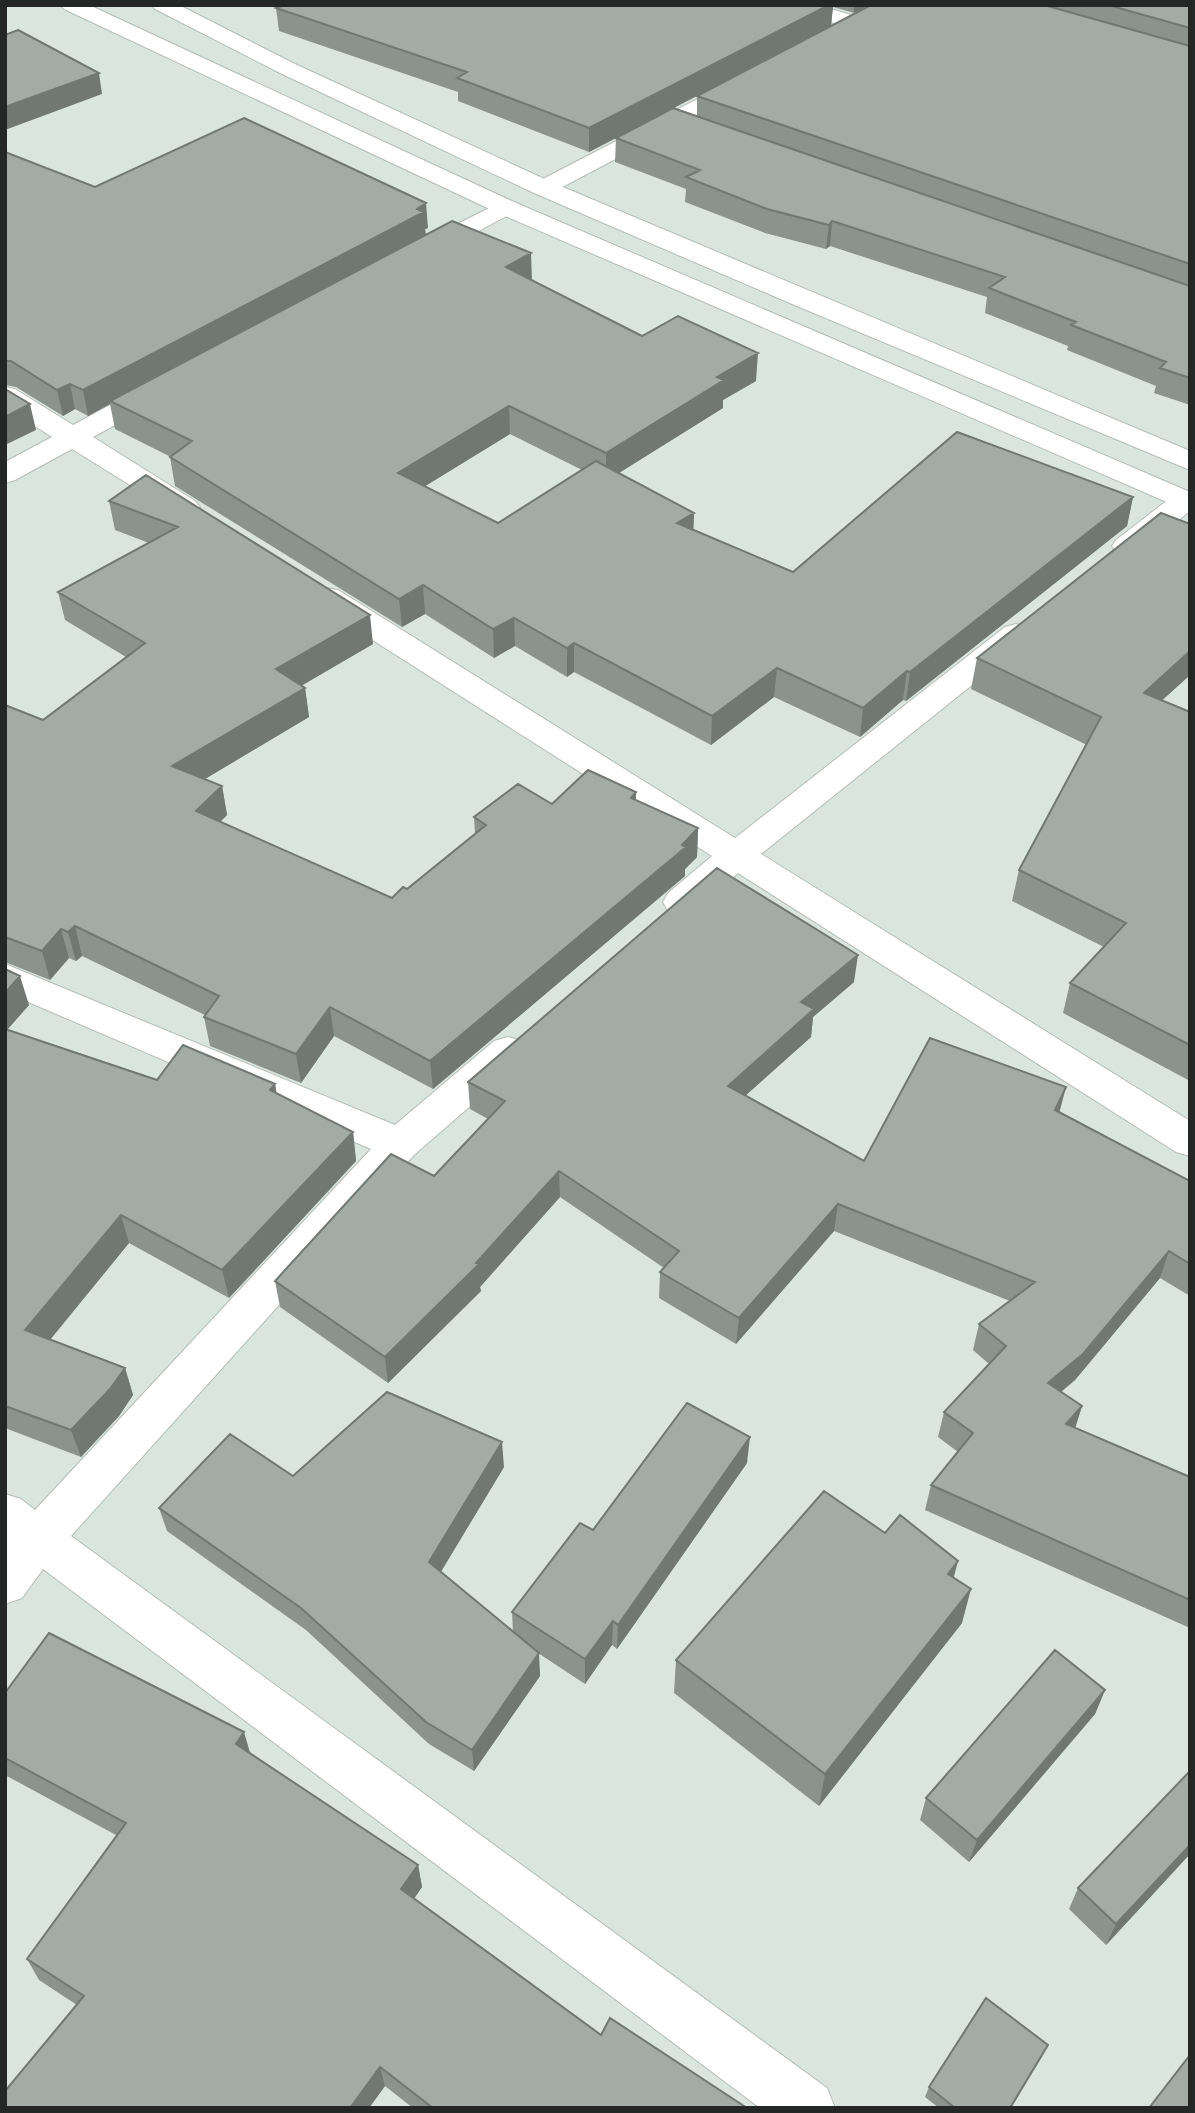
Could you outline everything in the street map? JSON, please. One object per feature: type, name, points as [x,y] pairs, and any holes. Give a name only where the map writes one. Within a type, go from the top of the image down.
[{"type":"street","points":[[71,5],[505,207],[1187,502],[1108,561]]},
{"type":"street","points":[[162,5],[261,57],[543,188],[1190,461]]},
{"type":"street","points":[[796,5],[856,24]]},
{"type":"street","points":[[833,36],[880,11]]},
{"type":"street","points":[[543,188],[763,72]]},
{"type":"street","points":[[670,121],[696,130]]},
{"type":"street","points":[[394,266],[505,207]]},
{"type":"street","points":[[5,474],[184,377]]},
{"type":"street","points":[[5,395],[212,524]]},
{"type":"street","points":[[305,583],[1190,1141]]},
{"type":"street","points":[[652,927],[736,855],[1042,613]]},
{"type":"street","points":[[5,977],[400,1144]]},
{"type":"street","points":[[5,1583],[21,1527],[400,1144],[536,1026]]},
{"type":"street","points":[[21,1527],[807,2108]]},
{"type":"building","points":[[284,5],[829,5],[589,128],[457,78],[467,72],[276,8]]},
{"type":"building","points":[[871,5],[1044,5],[1190,46],[1190,264],[697,96]]},
{"type":"building","points":[[1108,5],[1190,5],[1190,28]]},
{"type":"building","points":[[18,30],[99,73],[5,107],[5,35]]},
{"type":"building","points":[[673,108],[1190,286],[1190,378],[1160,368],[1166,362],[1071,325],[1076,322],[989,288],[1005,277],[832,221],[829,225],[767,209],[686,177],[700,170],[616,138]]},
{"type":"building","points":[[244,118],[426,203],[417,209],[424,212],[83,390],[70,384],[57,390],[11,361],[5,361],[5,152],[95,187]]},
{"type":"building","points":[[452,221],[531,253],[506,267],[642,336],[678,316],[758,353],[717,377],[724,380],[606,453],[509,406],[398,473],[498,523],[596,461],[694,513],[677,523],[793,572],[957,432],[1133,497],[863,708],[777,668],[712,716],[574,643],[567,648],[514,618],[493,629],[423,585],[399,599],[170,457],[192,441],[110,401]]},
{"type":"building","points":[[5,389],[30,404],[5,417]]},
{"type":"building","points":[[146,475],[370,615],[276,669],[305,688],[172,766],[222,786],[196,811],[392,898],[486,825],[474,817],[518,784],[552,804],[588,770],[636,792],[631,798],[698,828],[682,845],[686,847],[430,1061],[330,1007],[296,1054],[204,1017],[219,996],[75,926],[68,932],[61,929],[42,951],[5,937],[5,705],[43,720],[145,643],[58,592],[178,527],[109,501]]},
{"type":"building","points":[[1161,513],[1190,524],[1190,651],[1144,693],[1190,712],[1190,1045],[1070,983],[1126,923],[1019,870],[1101,717],[977,658]]},
{"type":"building","points":[[717,868],[858,955],[801,1002],[814,1009],[728,1086],[864,1161],[930,1038],[1066,1087],[1055,1110],[1190,1181],[1190,1264],[1169,1251],[1083,1354],[1048,1383],[1082,1406],[1066,1424],[1190,1477],[1190,1600],[931,1485],[973,1433],[944,1412],[1006,1346],[979,1324],[1035,1282],[838,1204],[739,1318],[660,1272],[679,1251],[559,1171],[476,1263],[479,1264],[385,1357],[275,1281],[391,1154],[434,1176],[505,1101],[468,1082]]},
{"type":"building","points":[[5,969],[20,976],[5,993]]},
{"type":"building","points":[[5,1029],[157,1080],[183,1045],[275,1084],[270,1090],[353,1132],[222,1270],[121,1215],[25,1330],[125,1368],[110,1389],[71,1430],[5,1406]]},
{"type":"building","points":[[387,1392],[502,1442],[429,1562],[539,1653],[472,1750],[426,1722],[301,1608],[159,1508],[230,1434],[293,1476]]},
{"type":"building","points":[[687,1403],[750,1437],[618,1625],[613,1621],[585,1659],[512,1612],[580,1523],[593,1530]]},
{"type":"building","points":[[824,1491],[885,1533],[900,1515],[958,1561],[948,1574],[971,1589],[825,1774],[676,1660]]},
{"type":"building","points":[[49,1633],[244,1732],[236,1744],[418,1865],[401,1889],[601,2035],[610,2018],[747,2108],[433,2108],[380,2067],[350,2108],[5,2108],[5,2091],[84,1996],[27,1959],[126,1823],[5,1758],[5,1693]]},
{"type":"building","points":[[1055,1650],[1105,1690],[977,1840],[926,1798]]},
{"type":"building","points":[[1190,1771],[1190,1845],[1116,1924],[1078,1888]]},
{"type":"building","points":[[986,1998],[1048,2045],[1010,2108],[955,2108],[929,2087]]},
{"type":"building","points":[[1190,2055],[1190,2108],[1149,2108]]}]
